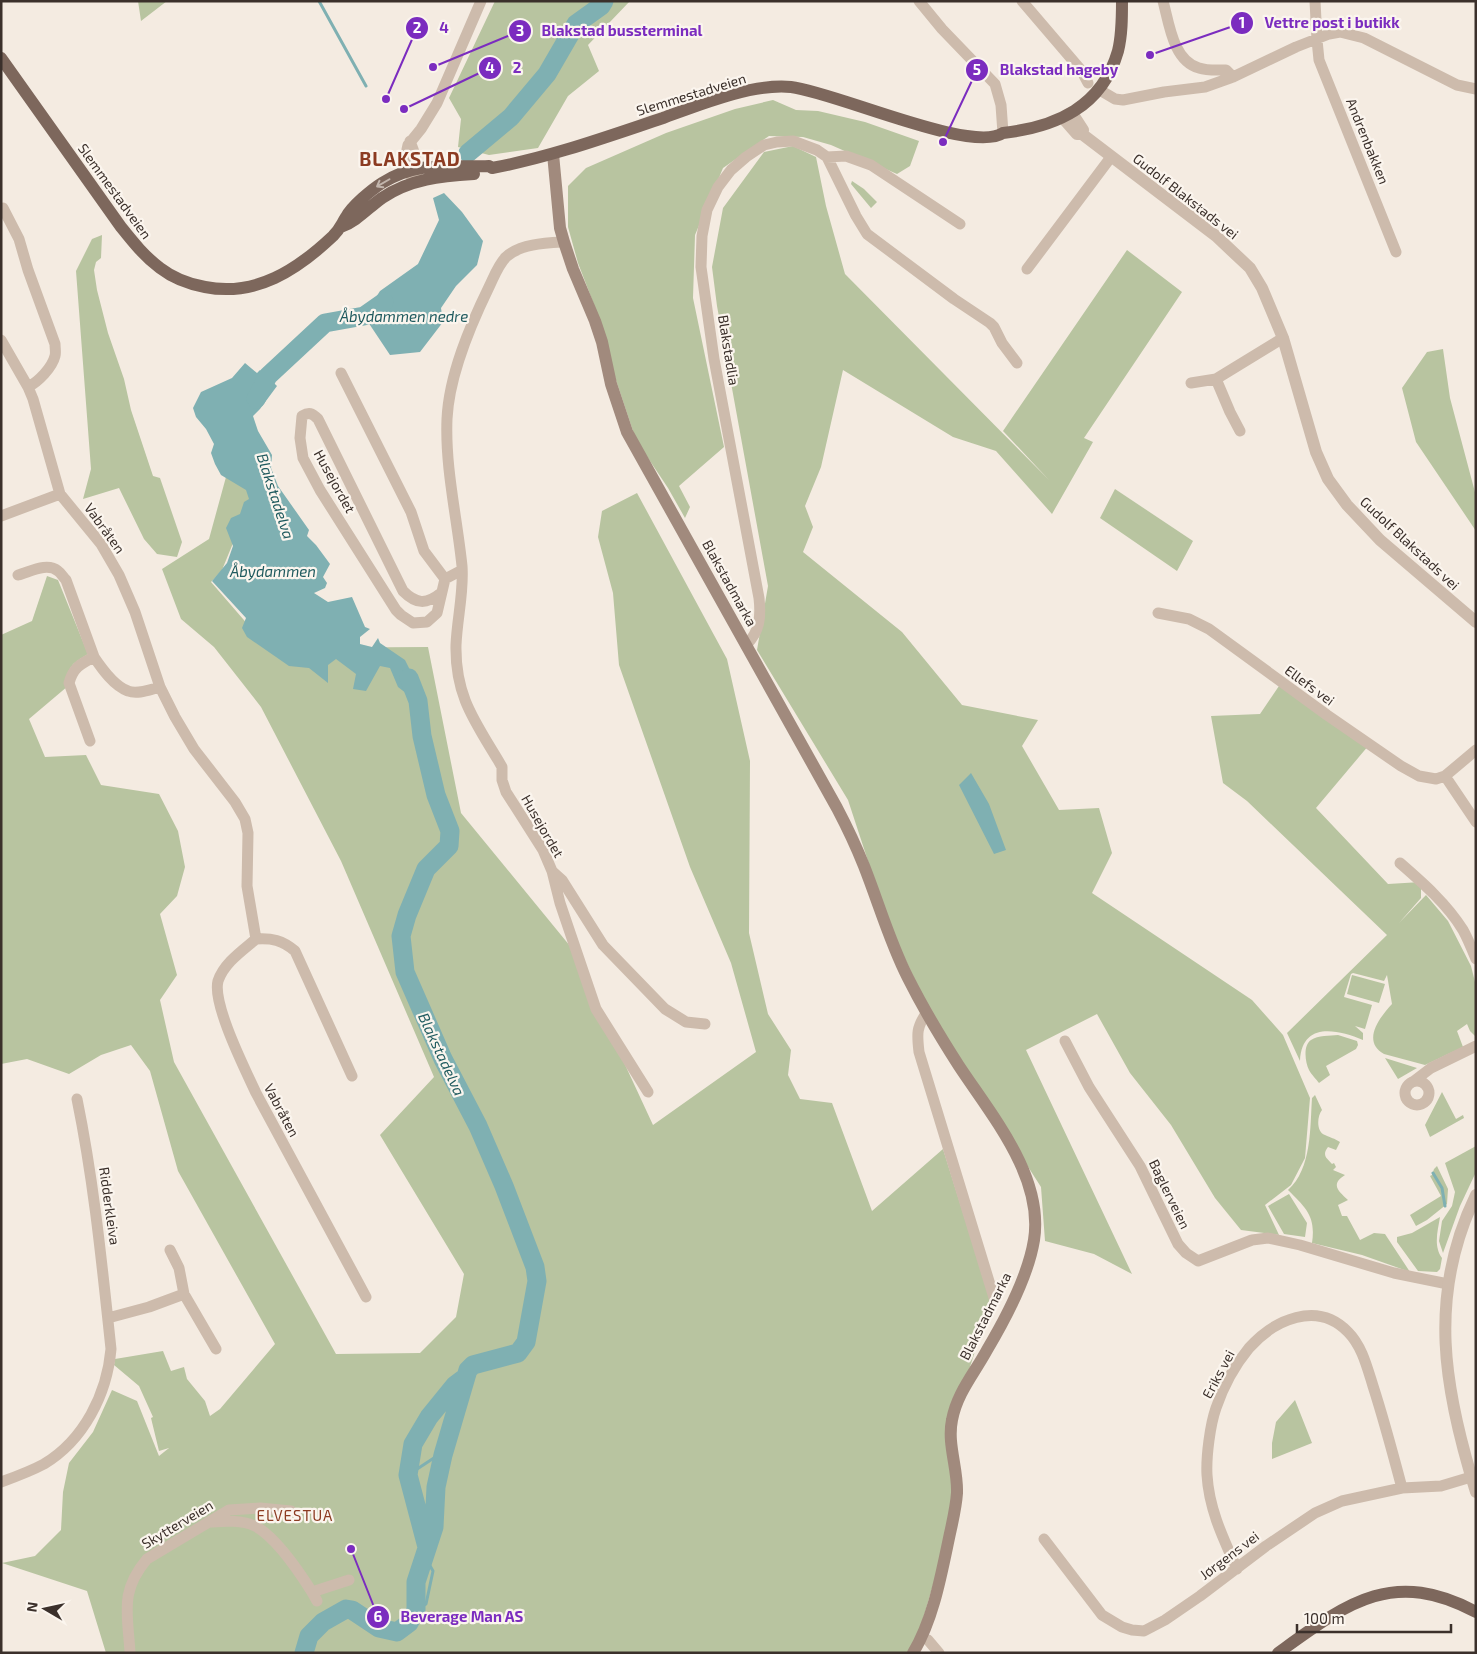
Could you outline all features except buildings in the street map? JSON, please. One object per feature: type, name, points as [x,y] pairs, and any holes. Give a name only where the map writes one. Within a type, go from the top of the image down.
[{"type":"main road","name":"Slemmestadveien","points":[[1,58],[121,227],[143,253],[172,276],[198,286],[215,289],[242,289],[259,285],[293,270],[315,253],[341,227],[352,223],[414,174],[446,176],[489,172],[492,168],[553,154],[747,91],[773,87],[807,89],[940,131],[980,137],[998,136],[1003,133],[1046,124],[1068,115],[1086,102],[1093,86],[1112,66],[1118,51],[1122,22],[1122,1]]},
{"type":"main road","name":"Blakstadmarka","points":[[553,154],[560,228],[573,269],[602,342],[611,384],[627,432],[853,840],[898,956],[950,1052],[1016,1155],[1030,1190],[1035,1222],[1034,1238],[1028,1265],[987,1352],[955,1405],[950,1435],[957,1492],[956,1506],[941,1575],[920,1641],[913,1653]]},
{"type":"main road","points":[[1278,1653],[1336,1612],[1380,1595],[1421,1592],[1475,1609]]},
{"type":"street","points":[[414,174],[415,152],[410,142],[421,129],[437,103],[481,1]]},
{"type":"street","points":[[919,1],[942,29],[995,84],[1001,105],[1003,133]]},
{"type":"street","points":[[1022,1],[1093,86],[1115,99],[1124,100],[1164,92],[1205,87],[1340,32],[1364,38],[1457,85],[1476,89]]},
{"type":"street","points":[[1163,1],[1170,29],[1179,52],[1187,62],[1197,68],[1226,70],[1233,77]]},
{"type":"street","name":"Andrenbakken","points":[[1315,1],[1320,60],[1396,252]]},
{"type":"street","name":"Gudolf Blakstads vei","points":[[1068,115],[1077,134],[1082,134],[1216,236],[1250,268],[1262,288],[1283,338],[1316,452],[1323,470],[1337,492],[1380,540],[1476,622]]},
{"type":"street","name":"Blakstadlia","points":[[746,644],[753,637],[761,615],[759,598],[714,359],[701,267],[702,236],[707,210],[718,187],[731,170],[764,145],[793,141],[817,150],[827,157],[846,156],[871,165],[960,224]]},
{"type":"street","points":[[827,157],[867,234],[954,299],[990,323],[1002,343],[1017,362]]},
{"type":"street","name":"Gudolf Blakstads vei","points":[[1027,269],[1111,157]]},
{"type":"street","points":[[3,208],[19,239],[54,344],[55,357],[36,383],[28,387]]},
{"type":"street","name":"Husejordet","points":[[564,242],[548,243],[516,250],[506,257],[483,300],[463,349],[451,389],[447,419],[449,464],[462,570],[456,652],[457,668],[468,709],[502,767],[502,780],[506,792],[543,850],[552,871],[560,904],[596,1009],[648,1092]]},
{"type":"street","points":[[1191,383],[1216,379],[1283,338]]},
{"type":"street","name":"Vabråten","points":[[1,340],[28,387],[60,494],[101,544],[119,575],[135,612],[160,687],[194,750],[235,802],[245,819],[248,833],[247,886],[256,939],[226,965],[218,982],[217,994],[219,1005],[256,1093],[366,1296]]},
{"type":"street","points":[[341,373],[411,512],[424,551],[445,579],[462,570]]},
{"type":"street","points":[[1216,379],[1240,431]]},
{"type":"street","name":"Husejordet","points":[[441,593],[434,599],[417,601],[403,591],[318,419],[313,414],[306,413],[302,416],[300,438],[303,458],[346,532],[396,610],[413,623],[427,622],[436,612],[445,579]]},
{"type":"street","points":[[1,516],[60,494]]},
{"type":"street","points":[[18,575],[39,568],[49,567],[58,570],[66,580],[94,657],[110,676],[129,691],[145,691],[160,687]]},
{"type":"street","name":"Ellefs vei","points":[[1158,613],[1189,619],[1209,629],[1319,710],[1401,766],[1419,776],[1436,779],[1445,776]]},
{"type":"street","points":[[90,741],[69,683],[77,666],[94,657]]},
{"type":"street","points":[[1476,750],[1445,776],[1476,822]]},
{"type":"street","points":[[1400,863],[1428,888],[1455,919],[1476,958]]},
{"type":"street","name":"Husejordet","points":[[552,871],[562,880],[603,945],[623,967],[675,1016],[686,1022],[705,1024]]},
{"type":"street","points":[[256,939],[275,939],[285,943],[295,951],[352,1076]]},
{"type":"street","name":"Blakstadmarka","points":[[927,1012],[920,1022],[917,1032],[919,1052],[995,1301]]},
{"type":"street","name":"Baglerveien","points":[[1065,1041],[1089,1087],[1140,1166],[1178,1244],[1186,1253],[1198,1261],[1252,1240],[1268,1238],[1300,1245],[1394,1274],[1448,1284]]},
{"type":"street","points":[[1414,1081],[1431,1068],[1476,1046]]},
{"type":"street","name":"Ridderkleiva","points":[[1,1482],[44,1464],[61,1451],[77,1434],[92,1412],[102,1392],[109,1368],[111,1349],[96,1206],[77,1099]]},
{"type":"street","points":[[1476,1195],[1456,1244],[1448,1284],[1445,1344],[1449,1386],[1476,1492]]},
{"type":"street","points":[[170,1250],[179,1268],[184,1294],[216,1350]]},
{"type":"street","points":[[108,1318],[149,1307],[184,1294]]},
{"type":"street","name":"Eriks vei","points":[[1237,1568],[1217,1525],[1211,1505],[1207,1475],[1208,1451],[1216,1409],[1232,1374],[1250,1348],[1282,1322],[1308,1314],[1329,1319],[1348,1331],[1361,1350],[1383,1416],[1402,1488]]},
{"type":"street","name":"Jørgens vei","points":[[1044,1539],[1102,1615],[1122,1627],[1144,1631],[1165,1620],[1266,1546],[1315,1513],[1342,1501],[1402,1488],[1441,1486],[1473,1475]]},
{"type":"street","name":"Skytterveien","points":[[130,1653],[127,1602],[130,1585],[137,1571],[147,1559],[229,1510],[260,1508],[291,1511]]},
{"type":"street","points":[[208,1522],[240,1522],[255,1526],[267,1535],[291,1562],[314,1597],[349,1580]]},
{"type":"street","points":[[928,1640],[939,1653]]},
{"type":"green space","points":[[138,1],[167,1],[141,21]]},
{"type":"green space","points":[[495,1],[630,1],[588,45],[599,71],[568,96],[538,148],[489,155],[458,147],[461,119],[449,98]]},
{"type":"green space","points":[[773,100],[796,110],[818,111],[865,122],[919,141],[910,166],[897,174],[831,145],[803,137],[769,136],[723,168],[695,235],[693,298],[724,447],[679,486],[690,507],[685,518],[668,488],[636,440],[568,227],[568,186],[586,168],[666,133],[735,109]]},
{"type":"green space","points":[[793,146],[816,157],[826,206],[845,274],[1049,480],[1003,431],[1127,250],[1182,292],[1084,438],[1093,442],[1052,514],[996,451],[953,437],[843,370],[821,467],[805,506],[813,527],[803,552],[902,632],[962,705],[1038,720],[1022,746],[1059,810],[1099,808],[1112,853],[1092,893],[1252,1000],[1283,1035],[1310,1098],[1305,1158],[1291,1185],[1265,1205],[1279,1235],[1241,1230],[1215,1198],[1171,1125],[1130,1073],[1097,1014],[1026,1050],[1132,1274],[1094,1254],[1045,1241],[1041,1187],[937,1025],[890,928],[848,800],[757,650],[768,586],[717,306],[712,267],[723,208],[764,152]]},
{"type":"green space","points":[[852,181],[864,189],[877,202],[871,208],[851,184]]},
{"type":"green space","points":[[102,235],[101,258],[96,262],[94,270],[97,290],[108,333],[124,379],[131,410],[153,476],[160,478],[182,542],[177,557],[157,554],[144,539],[119,488],[83,499],[91,469],[76,271],[92,239]]},
{"type":"green space","points":[[1443,349],[1450,398],[1476,496],[1476,531],[1416,442],[1402,388],[1427,352]]},
{"type":"green space","points":[[226,477],[256,487],[222,570],[211,582],[268,648],[428,647],[461,813],[570,946],[653,1125],[756,1052],[731,963],[690,867],[619,665],[613,593],[598,537],[602,511],[637,493],[727,659],[750,761],[749,933],[768,1014],[791,1050],[788,1075],[800,1099],[832,1103],[872,1211],[943,1149],[991,1302],[957,1407],[953,1517],[913,1653],[106,1653],[87,1591],[2,1563],[35,1556],[61,1530],[63,1492],[69,1463],[93,1432],[112,1390],[137,1401],[159,1456],[169,1448],[159,1451],[151,1418],[153,1417],[139,1386],[114,1365],[115,1359],[163,1351],[171,1371],[184,1367],[187,1379],[205,1401],[210,1416],[220,1409],[275,1344],[178,1171],[150,1071],[131,1045],[101,1055],[69,1074],[27,1059],[1,1064],[1,635],[32,621],[47,576],[58,580],[88,654],[72,666],[68,674],[68,686],[29,719],[45,757],[86,755],[101,785],[159,794],[178,831],[185,867],[177,896],[160,914],[177,975],[160,1000],[174,1062],[336,1354],[420,1353],[456,1317],[464,1274],[380,1135],[434,1077],[341,861],[261,707],[214,647],[181,619],[162,569],[209,539]]},
{"type":"green space","points":[[1115,489],[1193,541],[1177,571],[1100,518]]},
{"type":"green space","points":[[1281,683],[1369,745],[1316,808],[1388,884],[1421,882],[1421,898],[1399,923],[1426,895],[1448,921],[1471,966],[1476,986],[1476,1037],[1470,1031],[1467,1024],[1457,1031],[1463,1047],[1425,1065],[1384,1054],[1377,1049],[1374,1043],[1373,1036],[1378,1022],[1392,1004],[1387,975],[1384,981],[1351,974],[1344,997],[1372,1005],[1365,1029],[1355,1026],[1363,1033],[1363,1040],[1342,1033],[1322,1032],[1314,1034],[1302,1048],[1300,1061],[1287,1033],[1387,935],[1247,801],[1223,783],[1211,716],[1260,714]]},
{"type":"green space","points":[[1352,975],[1385,984],[1379,1003],[1347,994]]},
{"type":"green space","points":[[1338,1035],[1357,1041],[1358,1045],[1356,1049],[1326,1066],[1330,1075],[1319,1083],[1308,1067],[1305,1054],[1308,1042],[1317,1037]]},
{"type":"green space","points":[[1385,1058],[1417,1068],[1398,1079]]},
{"type":"green space","points":[[1442,1092],[1456,1119],[1463,1115],[1464,1118],[1430,1137],[1425,1125]]},
{"type":"green space","points":[[1315,1095],[1322,1110],[1318,1120],[1320,1131],[1340,1142],[1336,1150],[1328,1147],[1325,1155],[1332,1164],[1334,1163],[1336,1167],[1333,1170],[1345,1175],[1337,1185],[1339,1191],[1348,1200],[1338,1205],[1342,1216],[1347,1216],[1360,1240],[1374,1233],[1385,1234],[1410,1272],[1362,1255],[1312,1243],[1311,1219],[1305,1208],[1288,1190],[1302,1171],[1306,1159],[1310,1134],[1312,1098]]},
{"type":"green space","points":[[1476,1146],[1476,1172],[1460,1206],[1443,1253],[1439,1241],[1442,1221],[1452,1206],[1455,1192],[1445,1163]]},
{"type":"green space","points":[[1437,1166],[1448,1189],[1447,1204],[1416,1226],[1410,1215],[1441,1196],[1430,1176]]},
{"type":"green space","points":[[1289,1194],[1307,1223],[1305,1237],[1284,1234],[1268,1206]]},
{"type":"green space","points":[[1440,1217],[1437,1238],[1439,1253],[1442,1258],[1440,1269],[1437,1272],[1418,1271],[1397,1242],[1397,1237],[1412,1233]]},
{"type":"green space","points":[[1295,1400],[1312,1443],[1272,1459],[1272,1443],[1276,1422]]},
{"type":"water","name":"Åbydammen nedre","points":[[444,193],[462,212],[483,241],[477,265],[456,286],[441,308],[443,322],[420,352],[390,355],[364,316],[380,291],[418,264],[439,220],[433,198]]},
{"type":"water","name":"Åbydammen","points":[[245,363],[257,373],[260,370],[277,386],[253,416],[258,431],[272,455],[271,468],[278,486],[309,530],[307,536],[330,564],[323,577],[327,583],[325,588],[314,593],[328,602],[352,597],[365,627],[370,629],[360,637],[360,644],[372,647],[378,638],[380,643],[405,660],[420,690],[414,707],[411,697],[398,687],[390,668],[380,666],[366,691],[353,689],[356,674],[336,659],[328,665],[328,683],[309,668],[289,666],[247,637],[242,628],[246,618],[212,581],[227,563],[233,546],[226,528],[231,518],[240,514],[244,502],[249,499],[246,490],[221,475],[211,453],[214,444],[206,429],[196,417],[193,408],[201,392],[232,378]]},
{"type":"water","points":[[971,773],[989,804],[1006,850],[994,854],[959,785]]},
{"type":"waterway","points":[[319,1],[366,86]]},
{"type":"waterway","points":[[468,153],[511,117],[547,74],[576,24],[601,6],[604,1]]},
{"type":"waterway","points":[[256,399],[268,376],[325,323],[364,316],[384,302]]},
{"type":"waterway","name":"Blakstadelva","points":[[304,1653],[309,1636],[323,1622],[346,1609],[352,1610],[379,1628],[397,1632],[409,1623],[416,1610],[416,1582],[434,1527],[436,1487],[443,1455],[468,1370],[473,1365],[518,1353],[526,1342],[537,1281],[535,1267],[504,1186],[478,1126],[443,1059],[405,972],[401,936],[407,915],[426,869],[449,846],[450,831],[436,795],[422,736],[418,701],[409,678]]},
{"type":"waterway","points":[[1433,1173],[1442,1188],[1445,1206]]},
{"type":"waterway","points":[[427,1547],[408,1475],[413,1444],[429,1417],[455,1385],[463,1379]]},
{"type":"waterway","points":[[408,1475],[443,1452]]},
{"type":"waterway","points":[[416,1610],[426,1604],[433,1571],[425,1557]]},
{"type":"place","name":"Vettre post i butikk","points":[[1150,55]]},
{"type":"place","name":"Blakstad bussterminal","points":[[433,67]]},
{"type":"place","name":"4","points":[[386,99]]},
{"type":"place","name":"2","points":[[404,109]]},
{"type":"place","name":"Blakstad hageby","points":[[943,142]]},
{"type":"place","name":"Beverage Man AS","points":[[351,1549]]},
{"type":"district","name":"BLAKSTAD","points":[[410,158]]},
{"type":"district","name":"ELVESTUA","points":[[295,1515]]}]
